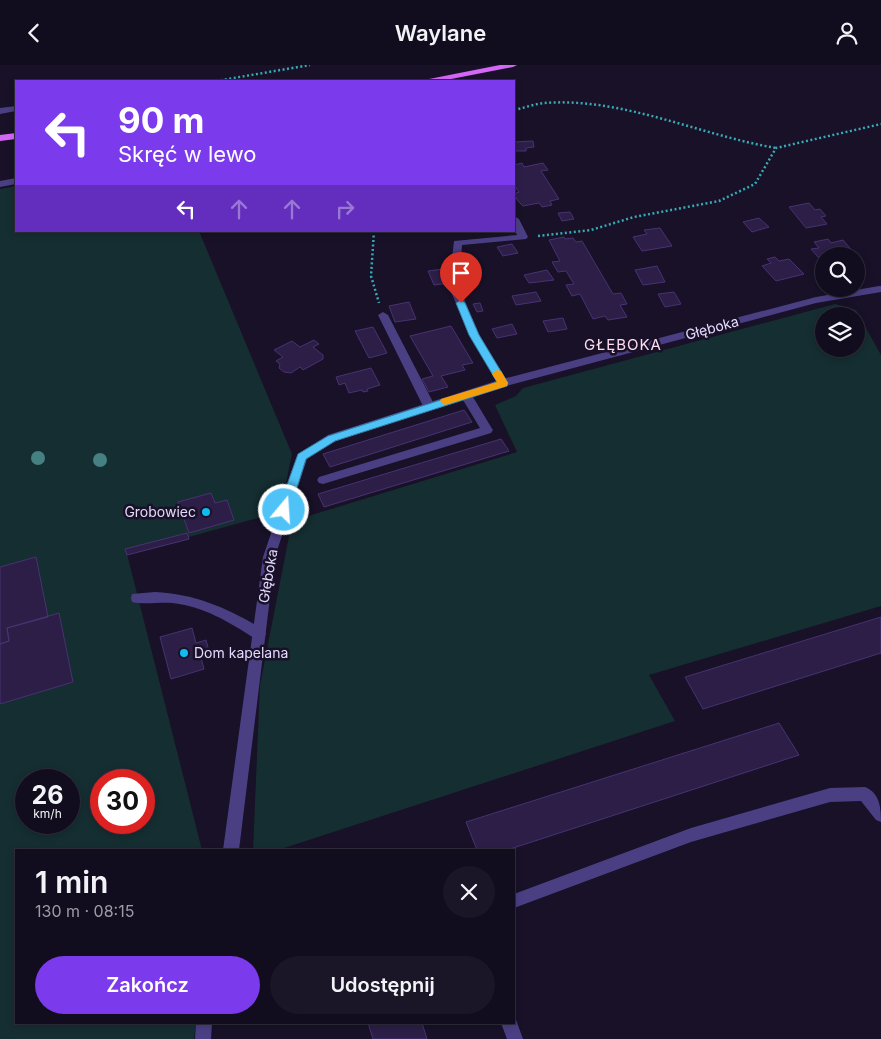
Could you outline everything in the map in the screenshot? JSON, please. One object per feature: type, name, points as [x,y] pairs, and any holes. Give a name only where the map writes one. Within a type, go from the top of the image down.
[{"type":"main road","points":[[434,80],[513,65]]},
{"type":"main road","points":[[0,138],[15,136]]},
{"type":"street","points":[[0,111],[15,109]]},
{"type":"street","points":[[0,184],[15,181]]},
{"type":"street","points":[[503,383],[474,335],[454,287],[457,243],[523,237],[515,221]]},
{"type":"street","name":"Głęboka","points":[[230,849],[269,557],[302,457],[332,438],[503,383],[816,300],[880,288]]},
{"type":"street","points":[[383,315],[429,406]]},
{"type":"street","points":[[323,480],[487,430],[466,395]]},
{"type":"street","points":[[137,598],[162,596],[186,599],[230,616],[259,635]]},
{"type":"street","points":[[515,901],[691,835],[830,795],[865,794],[881,815]]},
{"type":"street","points":[[204,1024],[204,1039]]},
{"type":"street","points":[[509,1024],[515,1039]]},
{"type":"path","points":[[222,80],[310,65]]},
{"type":"path","points":[[515,109],[544,103],[594,105],[640,114],[753,145],[776,148],[881,124]]},
{"type":"path","points":[[523,237],[591,230],[634,217],[719,201],[755,184],[776,148]]},
{"type":"path","points":[[374,232],[371,276],[383,315]]},
{"type":"green space","points":[[15,186],[15,232],[199,232],[292,454],[280,512],[127,554],[202,849],[15,849],[15,1024],[196,1024],[194,1039],[0,1039],[0,189]]},
{"type":"green space","points":[[835,304],[846,307],[824,307]]},
{"type":"green space","points":[[815,309],[815,357],[865,357],[865,326],[881,355],[881,606],[649,675],[675,721],[281,849],[253,849],[260,685],[292,521],[517,452],[495,405],[516,396],[523,388]]},
{"type":"building","points":[[533,141],[534,147],[526,148],[526,151],[515,151],[515,142]]},
{"type":"building","points":[[522,163],[524,167],[543,163],[548,170],[541,171],[559,199],[550,201],[552,205],[542,207],[539,203],[523,206],[515,196],[515,194],[519,192],[515,186],[515,165]]},
{"type":"building","points":[[809,203],[815,210],[820,209],[826,216],[821,217],[827,224],[806,228],[789,207]]},
{"type":"building","points":[[570,212],[574,219],[562,221],[558,213]]},
{"type":"building","points":[[759,218],[769,227],[752,232],[743,222]]},
{"type":"building","points":[[660,228],[672,246],[642,251],[633,237],[647,234],[644,230]]},
{"type":"building","points":[[564,237],[565,239],[573,238],[576,242],[582,241],[613,294],[621,293],[627,304],[620,305],[627,317],[608,320],[605,316],[593,319],[580,294],[572,296],[566,285],[574,284],[566,271],[558,272],[552,262],[560,261],[549,240]]},
{"type":"building","points":[[828,239],[831,243],[843,240],[849,247],[818,247],[814,242]]},
{"type":"building","points":[[512,244],[518,253],[503,256],[497,247]]},
{"type":"building","points":[[775,257],[779,261],[789,259],[804,274],[776,281],[762,266],[771,263],[767,259]]},
{"type":"building","points":[[657,266],[665,282],[643,285],[635,270]]},
{"type":"building","points":[[443,269],[450,283],[434,285],[428,271]]},
{"type":"building","points":[[547,270],[554,280],[529,283],[524,275]]},
{"type":"building","points":[[536,292],[541,301],[516,305],[512,296]]},
{"type":"building","points":[[674,292],[681,304],[665,307],[658,294]]},
{"type":"building","points":[[409,302],[416,319],[395,322],[389,306]]},
{"type":"building","points":[[480,303],[483,311],[477,312],[473,304]]},
{"type":"building","points":[[563,318],[567,329],[548,332],[543,321]]},
{"type":"building","points":[[512,324],[517,334],[497,338],[492,329]]},
{"type":"building","points":[[451,326],[473,363],[462,365],[465,370],[441,376],[448,387],[429,392],[422,379],[433,376],[410,336]]},
{"type":"building","points":[[373,327],[387,353],[369,358],[355,331]]},
{"type":"building","points":[[314,340],[319,344],[313,347],[323,355],[323,359],[303,370],[300,367],[291,373],[284,372],[279,368],[280,364],[276,361],[283,357],[274,350],[292,341],[300,347]]},
{"type":"building","points":[[371,368],[380,385],[367,389],[368,391],[363,392],[362,390],[349,393],[345,383],[339,385],[336,377]]},
{"type":"building","points":[[464,410],[472,422],[330,467],[323,454]]},
{"type":"building","points":[[501,439],[509,451],[324,507],[318,494]]},
{"type":"building","name":"Grobowiec","points":[[211,493],[215,503],[227,500],[234,520],[189,533],[178,502]]},
{"type":"building","points":[[187,533],[189,539],[127,555],[125,549]]},
{"type":"building","points":[[36,557],[48,617],[7,628],[9,641],[0,644],[0,567]]},
{"type":"building","points":[[59,613],[73,682],[0,704],[0,644],[9,641],[7,628]]},
{"type":"building","points":[[881,617],[881,653],[703,709],[685,677]]},
{"type":"building","name":"Dom kapelana","points":[[192,628],[196,643],[206,640],[209,651],[200,654],[204,669],[171,679],[160,637]]},
{"type":"building","points":[[779,723],[799,755],[510,849],[477,849],[466,822]]},
{"type":"building","points":[[368,1024],[422,1024],[427,1039],[373,1039]]},
{"type":"slow traffic","points":[[445,401],[503,383],[497,374]]},
{"type":"place","name":"Grobowiec","points":[[206,512]]},
{"type":"place","name":"Dom kapelana","points":[[184,653]]},
{"type":"district","name":"GŁĘBOKA","points":[[623,345]]},
{"type":"route","points":[[284,510],[302,457],[332,438],[503,383],[474,335],[461,303]]}]
